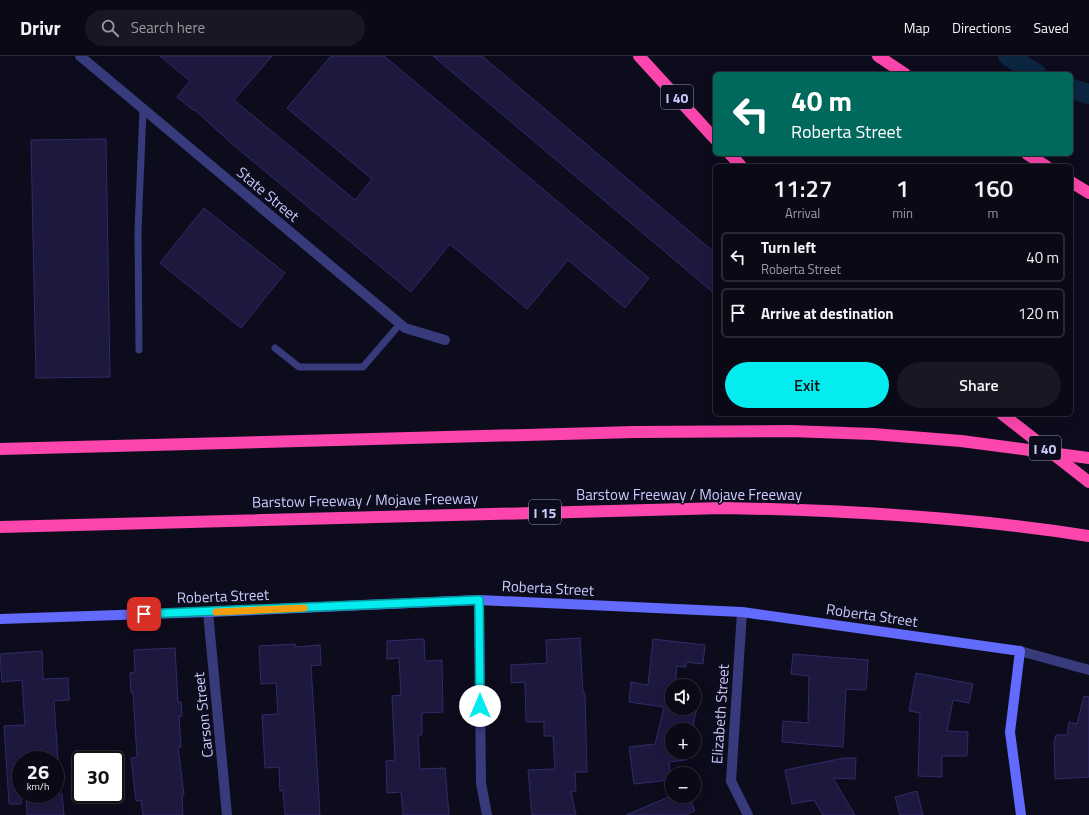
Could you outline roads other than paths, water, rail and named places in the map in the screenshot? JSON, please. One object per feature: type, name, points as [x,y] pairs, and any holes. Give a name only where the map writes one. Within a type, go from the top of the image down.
[{"type":"highway","name":"I 40","points":[[639,56],[713,137]]},
{"type":"highway","points":[[878,56],[902,72]]},
{"type":"highway","points":[[732,156],[739,164]]},
{"type":"highway","points":[[1030,156],[1043,164]]},
{"type":"highway","points":[[1073,183],[1089,193]]},
{"type":"highway","name":"I 40","points":[[1005,416],[1089,482]]},
{"type":"highway","points":[[0,449],[634,432],[790,431],[873,434],[961,441],[1089,458]]},
{"type":"highway","name":"Barstow Freeway / Mojave Freeway","points":[[0,527],[723,508],[848,511],[1008,525],[1089,536]]},
{"type":"street","name":"State Street","points":[[80,56],[405,328],[445,340]]},
{"type":"street","name":"Roberta Street","points":[[0,619],[208,612],[479,600],[742,612],[1020,651],[1089,670]]},
{"type":"street","points":[[479,600],[480,783],[487,815]]},
{"type":"street","name":"Carson Street","points":[[208,612],[227,815]]},
{"type":"street","name":"Elizabeth Street","points":[[742,612],[731,781],[748,815]]},
{"type":"street","points":[[1020,651],[1010,732],[1021,815]]},
{"type":"lane","points":[[139,350],[138,231],[143,109]]},
{"type":"lane","points":[[275,348],[299,367],[363,367],[400,324]]},
{"type":"waterway","points":[[1008,56],[1034,72]]},
{"type":"waterway","points":[[1073,90],[1089,94]]}]
